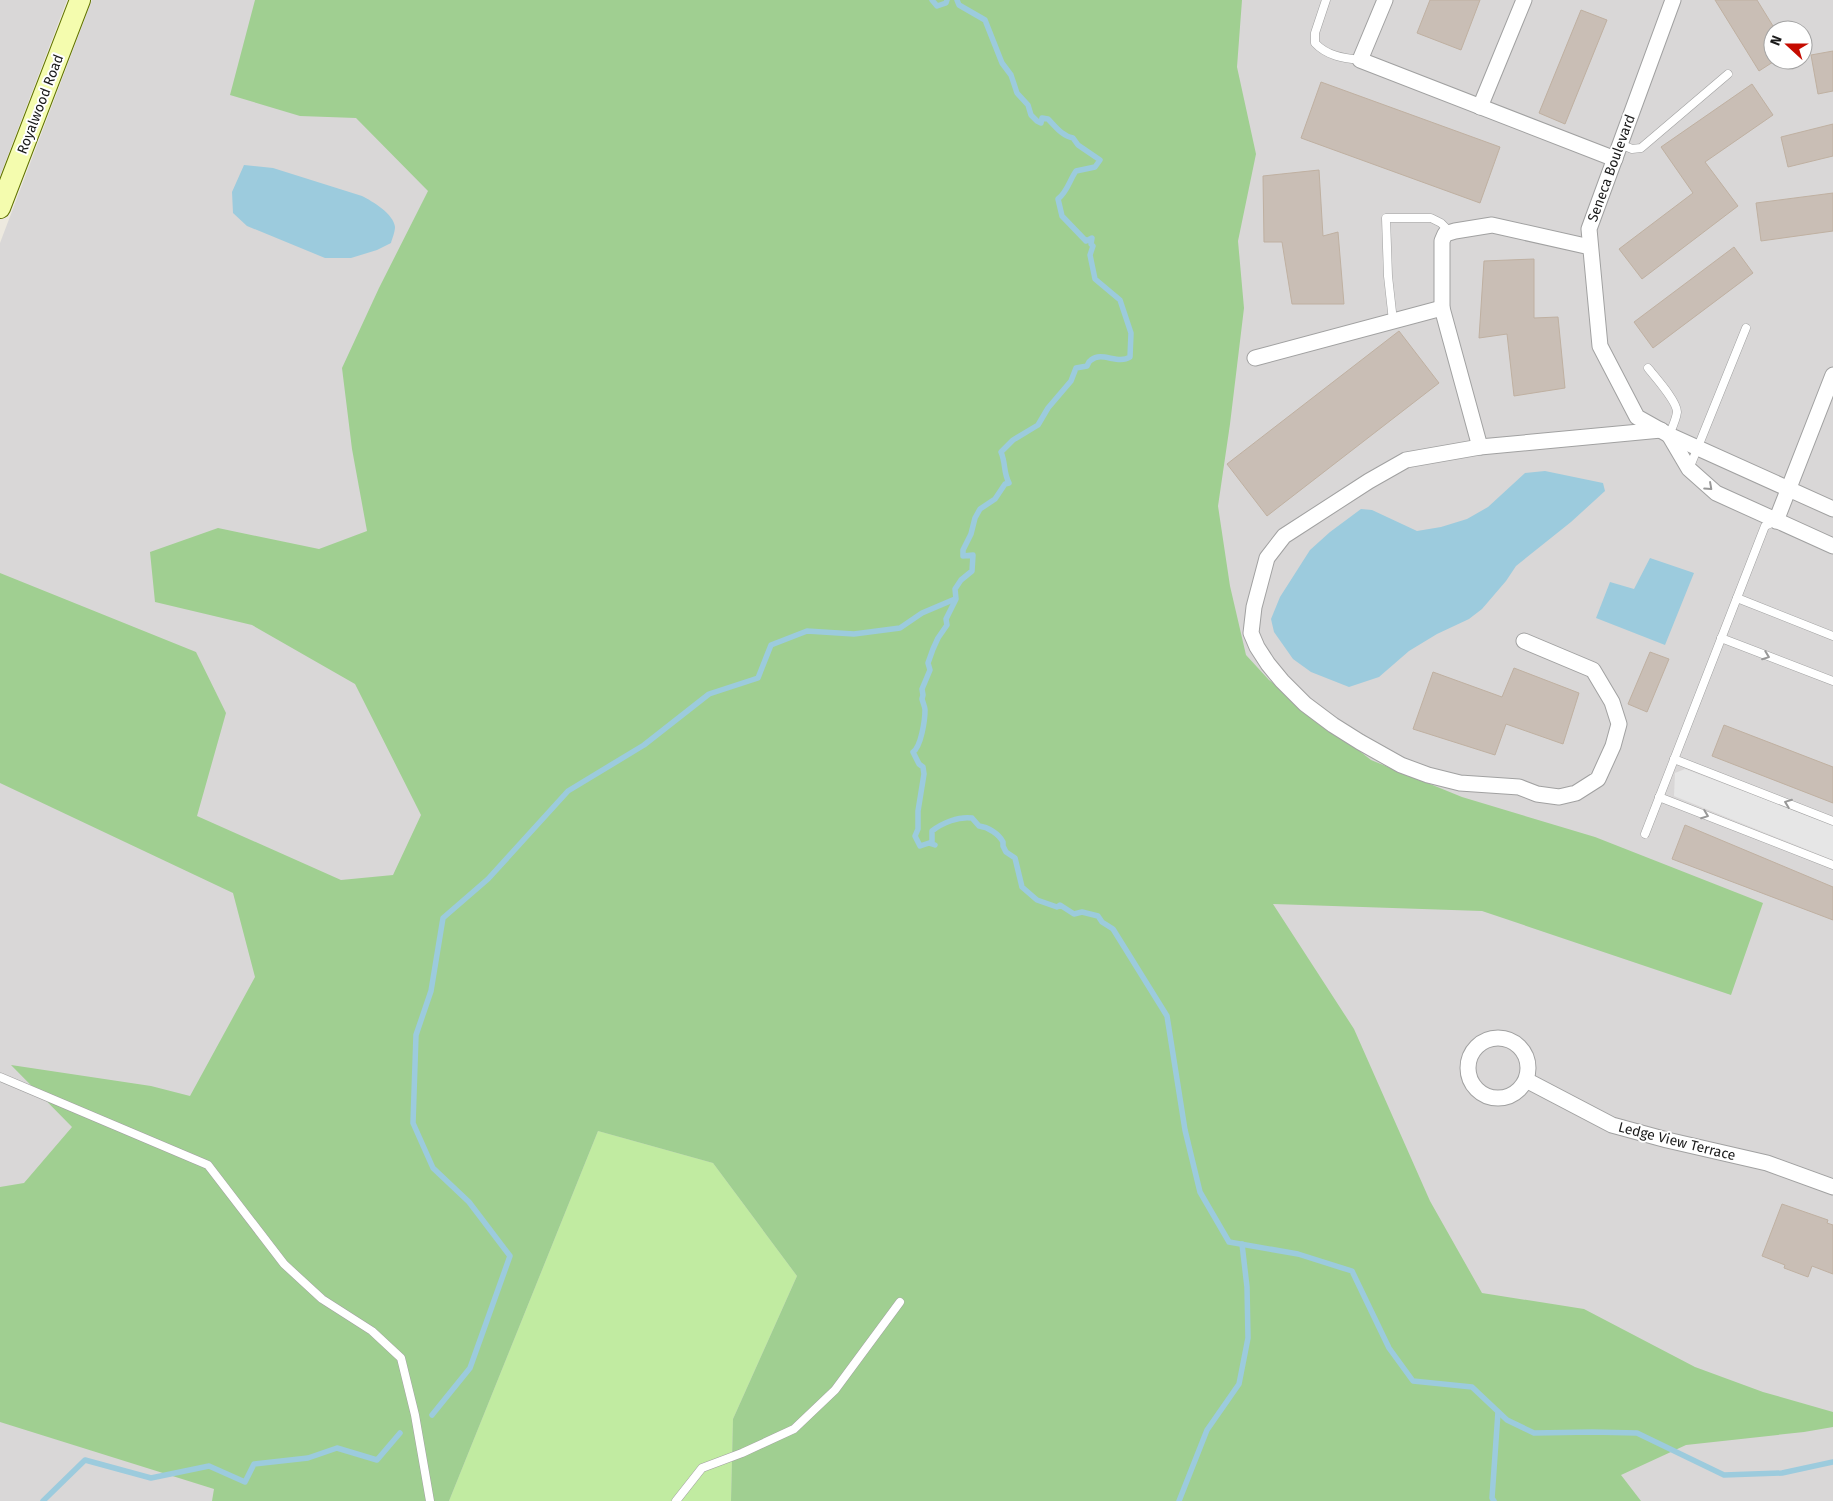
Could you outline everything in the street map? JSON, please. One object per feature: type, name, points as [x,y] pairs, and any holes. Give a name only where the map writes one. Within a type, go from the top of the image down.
[{"type":"street","name":"Royalwood Road","points":[[0,208],[80,0]]},
{"type":"street","points":[[1385,0],[1360,60],[1615,159]]},
{"type":"street","points":[[1480,107],[1524,0]]},
{"type":"street","name":"Seneca Boulevard","points":[[1673,0],[1589,229],[1600,346],[1637,417],[1665,433],[1833,509]]},
{"type":"street","points":[[1480,447],[1442,308],[1442,241],[1444,234],[1492,225],[1590,246]]},
{"type":"street","points":[[1255,358],[1442,308]]},
{"type":"street","points":[[1776,521],[1833,374]]},
{"type":"street","points":[[1524,642],[1592,670],[1612,702],[1619,724],[1613,746],[1598,780],[1576,793],[1559,797],[1537,794],[1519,787],[1460,783],[1428,775],[1401,765],[1332,725],[1306,704],[1282,681],[1268,664],[1257,647],[1251,632],[1254,606],[1267,558],[1284,536],[1368,481],[1406,460],[1480,447],[1665,433],[1689,469],[1716,493],[1833,546]]},
{"type":"street","name":"Ledge View Terrace","points":[[1526,1080],[1612,1125],[1767,1163],[1833,1188]]},
{"type":"lane","points":[[1326,0],[1315,33],[1315,43],[1321,50],[1330,54],[1360,60]]},
{"type":"lane","points":[[1620,144],[1632,149],[1641,148],[1728,74]]},
{"type":"lane","points":[[1393,321],[1388,276],[1386,218],[1431,218],[1441,223],[1450,232]]},
{"type":"lane","points":[[1689,469],[1746,328]]},
{"type":"lane","points":[[1648,368],[1674,403],[1677,410],[1676,420],[1665,433]]},
{"type":"lane","points":[[1645,834],[1765,526],[1776,521]]},
{"type":"lane","points":[[1737,598],[1833,636]]},
{"type":"lane","points":[[1721,638],[1833,681]]},
{"type":"lane","points":[[1674,759],[1833,821]]},
{"type":"lane","points":[[1659,797],[1833,865]]},
{"type":"lane","points":[[0,1077],[208,1166],[284,1264],[322,1299],[372,1331],[401,1358],[415,1415],[430,1501]]},
{"type":"lane","points":[[676,1501],[702,1468],[742,1453],[794,1429],[835,1390],[900,1302]]},
{"type":"shaded area","points":[[0,0],[67,0],[0,176]]},
{"type":"shaded area","points":[[92,0],[1833,0],[1833,1501],[0,1501],[0,243]]},
{"type":"shaded area","points":[[1685,769],[1833,825],[1833,860],[1674,796],[1675,773]]},
{"type":"green space","points":[[255,0],[1242,0],[1237,67],[1256,154],[1238,241],[1244,308],[1218,506],[1230,586],[1246,655],[1269,680],[1371,760],[1462,797],[1595,837],[1763,903],[1731,995],[1482,911],[1273,904],[1354,1029],[1430,1201],[1482,1293],[1584,1309],[1695,1367],[1763,1392],[1833,1412],[1833,1427],[1686,1445],[1621,1475],[1641,1501],[731,1501],[733,1419],[797,1276],[713,1163],[598,1131],[449,1501],[212,1501],[214,1489],[0,1422],[0,1187],[24,1183],[72,1127],[11,1065],[151,1086],[190,1096],[255,977],[233,893],[0,783],[0,573],[196,652],[226,713],[197,816],[341,880],[393,875],[421,815],[355,684],[252,625],[155,602],[150,552],[218,528],[319,549],[367,531],[352,449],[342,368],[379,288],[428,191],[356,118],[300,116],[230,95]]},
{"type":"green space","points":[[598,1131],[713,1163],[797,1276],[733,1419],[731,1501],[449,1501]]},
{"type":"water","points":[[244,165],[273,168],[366,198],[382,208],[394,222],[395,229],[391,243],[377,250],[351,258],[325,258],[247,226],[233,213],[232,192]]},
{"type":"water","points":[[1545,471],[1603,483],[1605,491],[1571,522],[1516,566],[1482,609],[1469,619],[1437,634],[1409,651],[1379,677],[1349,687],[1311,672],[1293,659],[1274,632],[1271,619],[1280,597],[1310,550],[1361,509],[1372,510],[1417,531],[1441,527],[1467,519],[1488,507],[1525,473]]},
{"type":"water","points":[[1650,558],[1694,573],[1665,645],[1596,618],[1610,582],[1634,589]]},
{"type":"building","points":[[1430,0],[1480,0],[1461,50],[1417,33]]},
{"type":"building","points":[[1715,0],[1757,0],[1769,20],[1763,20],[1763,68],[1759,71]]},
{"type":"building","points":[[1581,10],[1607,20],[1565,124],[1539,113]]},
{"type":"building","points":[[1833,51],[1833,91],[1818,94],[1813,55]]},
{"type":"building","points":[[1321,82],[1500,147],[1480,203],[1301,138]]},
{"type":"building","points":[[1752,84],[1773,115],[1705,162],[1738,206],[1642,279],[1619,249],[1693,193],[1661,147]]},
{"type":"building","points":[[1833,124],[1833,156],[1788,167],[1781,137]]},
{"type":"building","points":[[1319,170],[1323,236],[1338,232],[1344,304],[1292,304],[1282,242],[1264,242],[1263,176]]},
{"type":"building","points":[[1833,193],[1833,231],[1761,241],[1756,203]]},
{"type":"building","points":[[1734,247],[1753,273],[1653,348],[1634,322]]},
{"type":"building","points":[[1534,259],[1534,318],[1558,317],[1565,388],[1514,396],[1507,334],[1479,338],[1484,261]]},
{"type":"building","points":[[1399,331],[1439,383],[1267,516],[1227,464]]},
{"type":"building","points":[[1650,652],[1669,659],[1647,712],[1628,704]]},
{"type":"building","points":[[1514,668],[1579,693],[1563,744],[1506,724],[1495,755],[1413,729],[1433,672],[1502,697]]},
{"type":"building","points":[[1724,725],[1833,767],[1833,803],[1712,756]]},
{"type":"building","points":[[1685,825],[1833,887],[1833,920],[1672,859]]},
{"type":"building","points":[[1782,1204],[1828,1220],[1827,1223],[1833,1225],[1833,1274],[1812,1266],[1808,1277],[1784,1268],[1785,1265],[1762,1256]]},
{"type":"waterway","points":[[932,0],[937,6],[946,3],[947,0]]},
{"type":"waterway","points":[[957,0],[959,5],[985,20],[1002,63],[1011,75],[1017,93],[1028,105],[1031,115],[1041,123],[1042,118],[1048,119],[1062,133],[1073,138],[1078,145],[1100,160],[1095,167],[1076,171],[1058,199],[1062,216],[1086,241],[1092,238],[1091,244],[1093,246],[1090,255],[1095,279],[1120,300],[1131,333],[1130,357],[1120,360],[1105,357],[1095,358],[1087,366],[1076,368],[1071,381],[1048,408],[1038,425],[1013,440],[1001,452],[1009,483],[1005,484],[995,499],[980,509],[975,518],[971,534],[963,550],[963,556],[973,555],[972,571],[961,580],[955,589],[956,599],[946,619],[947,625],[933,649],[928,663],[930,670],[922,689],[925,710],[924,720],[918,745],[913,752],[919,764],[923,767],[924,774],[918,811],[918,829],[915,836],[920,846],[929,843],[935,845],[932,844],[932,831],[941,825],[956,819],[972,818],[979,826],[993,831],[999,836],[1006,852],[1015,858],[1022,887],[1037,900],[1057,907],[1060,905],[1074,914],[1082,912],[1098,916],[1102,922],[1113,929],[1167,1016],[1185,1130],[1200,1192],[1229,1242],[1298,1254],[1352,1271],[1389,1348],[1413,1381],[1472,1387],[1507,1420],[1534,1433],[1637,1433],[1724,1475],[1782,1473],[1833,1462]]},
{"type":"waterway","points":[[432,1415],[470,1368],[510,1256],[469,1202],[433,1168],[413,1123],[416,1035],[431,991],[443,918],[488,879],[568,791],[644,745],[709,694],[758,678],[771,645],[807,631],[854,634],[900,628],[922,613],[955,599]]},
{"type":"waterway","points":[[1179,1501],[1207,1430],[1239,1384],[1248,1338],[1247,1287],[1242,1244]]},
{"type":"waterway","points":[[1494,1501],[1492,1498],[1498,1412]]},
{"type":"waterway","points":[[43,1501],[85,1460],[151,1478],[209,1466],[245,1482],[254,1464],[308,1458],[337,1448],[377,1460],[400,1433]]}]
